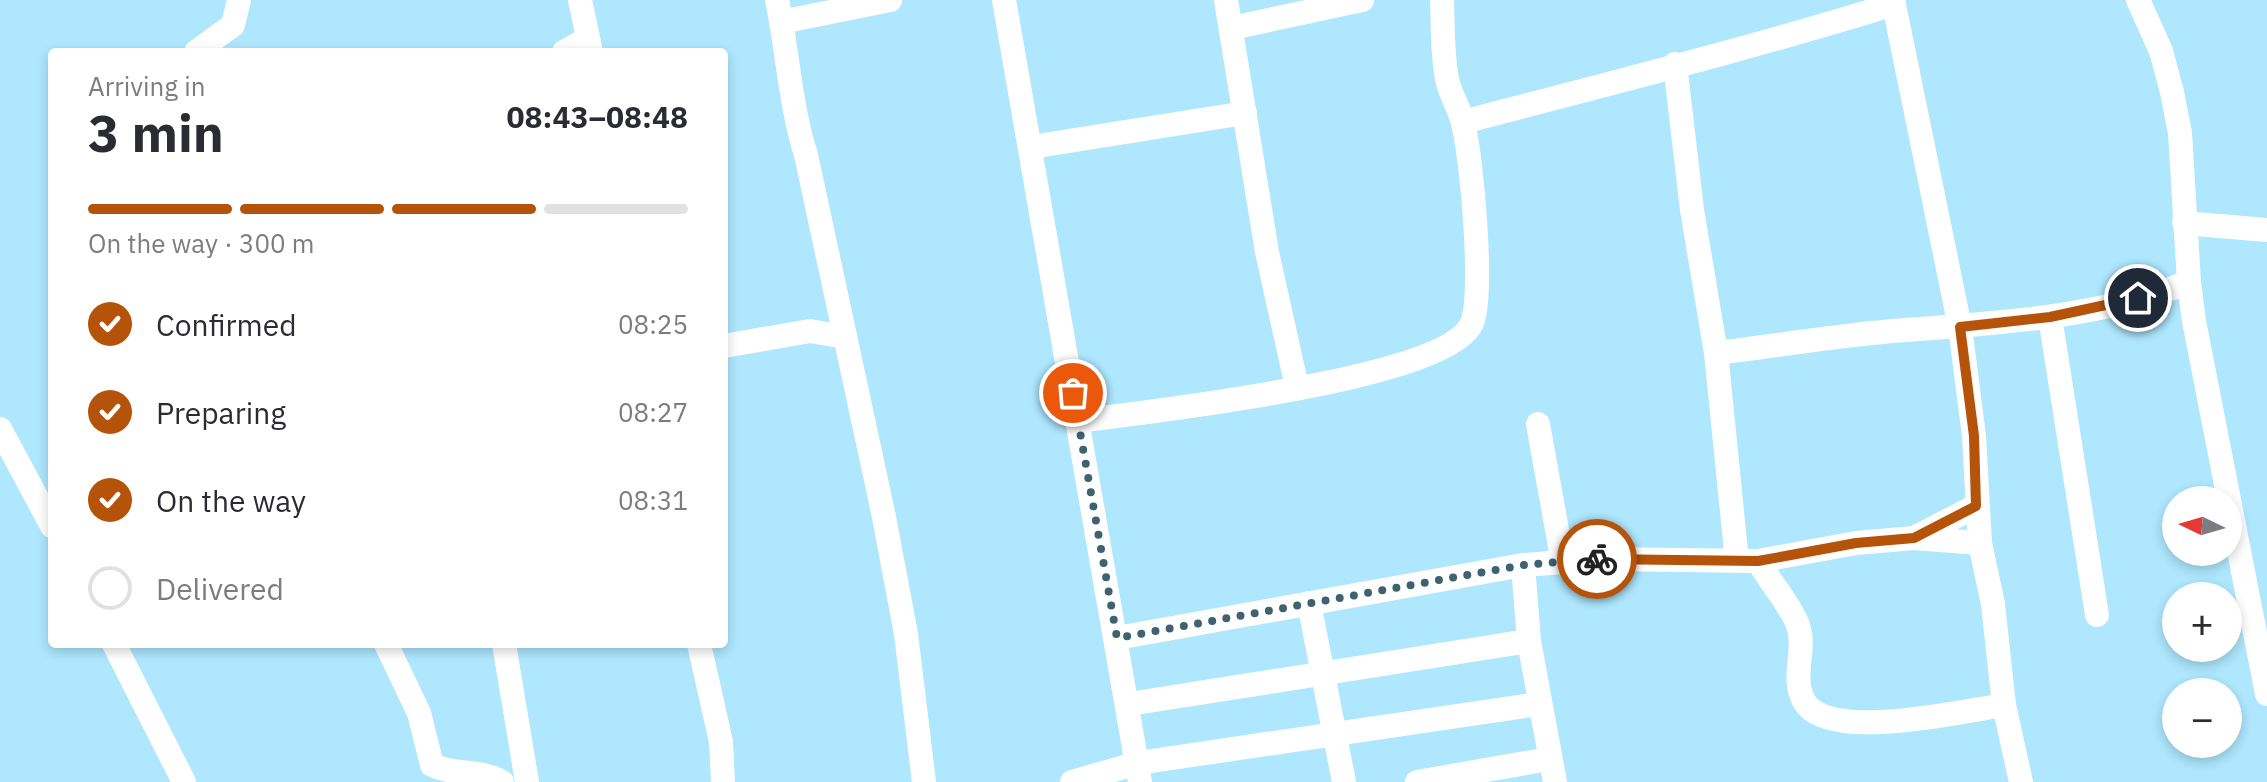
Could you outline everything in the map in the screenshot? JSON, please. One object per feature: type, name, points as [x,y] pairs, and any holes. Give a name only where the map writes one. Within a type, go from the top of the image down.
[{"type":"street","points":[[207,48],[233,25],[239,0]]},
{"type":"street","points":[[580,0],[589,45]]},
{"type":"street","points":[[890,0],[779,11],[793,114],[806,155],[906,634],[924,782]]},
{"type":"street","points":[[1004,0],[1139,773]]},
{"type":"street","points":[[1226,0],[1267,252],[1297,387]]},
{"type":"street","points":[[1232,28],[1362,0]]},
{"type":"street","points":[[1078,421],[1253,397],[1408,363],[1450,345],[1471,324],[1476,298],[1474,227],[1463,122],[1446,78],[1442,0]]},
{"type":"street","points":[[2138,0],[2161,51],[2180,133],[2184,223],[2194,321],[2267,694]]},
{"type":"street","points":[[1463,122],[1675,64],[1749,49],[1894,2],[1960,327],[1974,436],[1980,543],[1993,604],[2004,705],[2021,782]]},
{"type":"street","points":[[1675,64],[1692,210],[1748,561],[1798,623],[1798,685],[1805,704],[1820,715],[1859,722],[1904,720],[2004,705]]},
{"type":"street","points":[[1031,147],[1245,113]]},
{"type":"street","points":[[2184,223],[2267,230]]},
{"type":"street","points":[[1716,353],[1891,331],[2050,317],[2162,292],[2189,282]]},
{"type":"street","points":[[810,331],[837,304]]},
{"type":"street","points":[[2050,317],[2097,615]]},
{"type":"street","points":[[728,345],[810,331],[845,337]]},
{"type":"street","points":[[1538,424],[1563,563]]},
{"type":"street","points":[[0,429],[48,519]]},
{"type":"street","points":[[1914,538],[1976,506]]},
{"type":"street","points":[[1117,638],[1523,565],[1604,559],[1748,561],[1856,543],[1914,538],[1980,543]]},
{"type":"street","points":[[1417,782],[1552,770],[1529,641],[1523,565]]},
{"type":"street","points":[[1309,603],[1344,782]]},
{"type":"street","points":[[1129,704],[1529,641]]},
{"type":"street","points":[[116,648],[184,782]]},
{"type":"street","points":[[388,648],[419,713],[432,765],[444,771],[491,775],[502,782]]},
{"type":"street","points":[[505,648],[527,782]]},
{"type":"street","points":[[700,648],[721,742],[723,782]]},
{"type":"street","points":[[1072,782],[1139,773],[1337,734],[1538,704]]},
{"type":"way so far","points":[[1073,393],[1117,638],[1309,603],[1373,595],[1523,565],[1597,559]]},
{"type":"route","points":[[1597,559],[1758,561],[1856,543],[1914,538],[1976,506],[1974,436],[1960,327],[2050,317],[2138,298]]}]
